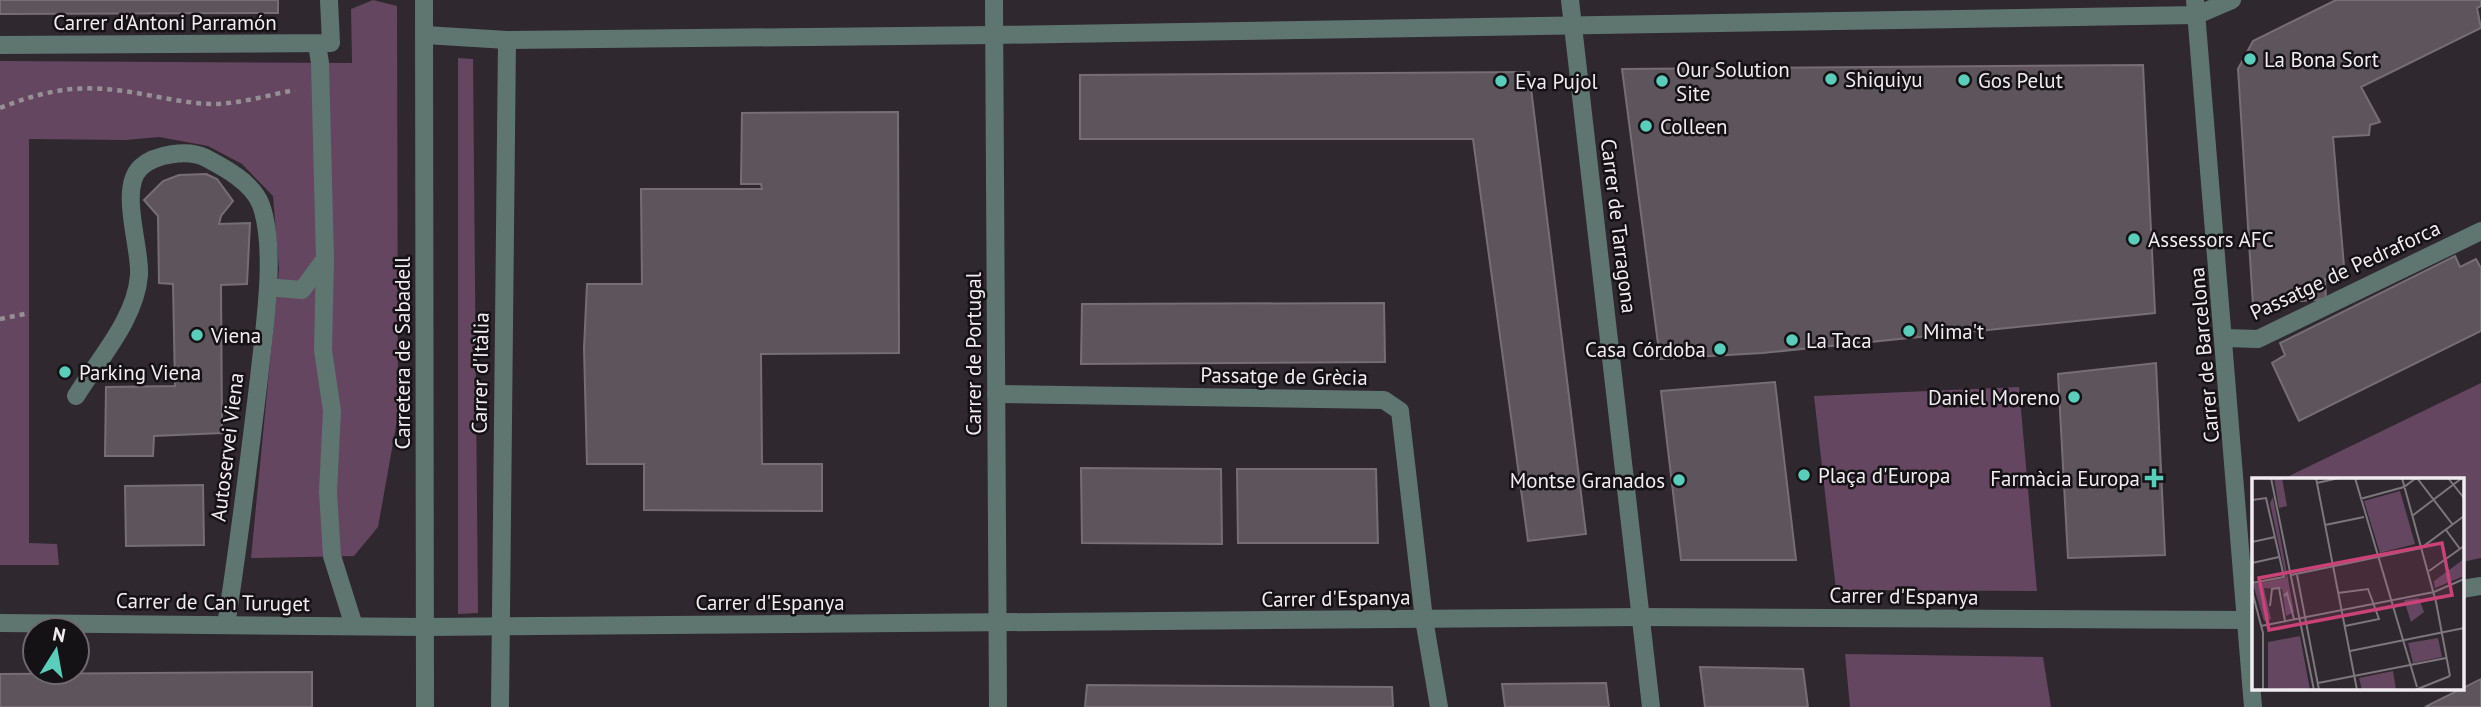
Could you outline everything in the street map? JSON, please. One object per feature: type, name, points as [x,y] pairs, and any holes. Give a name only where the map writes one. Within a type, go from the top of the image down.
[{"type":"street","points":[[329,0],[320,63],[326,259],[323,350],[332,411],[328,492],[332,556],[354,626]]},
{"type":"street","name":"Carretera de Sabadell","points":[[424,0],[425,707]]},
{"type":"street","name":"Carrer de Portugal","points":[[994,0],[998,707]]},
{"type":"street","name":"Carrer de Tarragona","points":[[1570,0],[1651,707]]},
{"type":"street","points":[[425,35],[507,40],[1572,26],[2196,8],[2232,0]]},
{"type":"street","name":"Carrer de Barcelona","points":[[2196,8],[2251,620],[2252,664]]},
{"type":"street","name":"Carrer d'Itàlia","points":[[500,707],[507,40]]},
{"type":"street","name":"Carrer d'Antoni Parramón","points":[[0,46],[324,43]]},
{"type":"street","name":"Autoservei Viena","points":[[76,396],[132,308],[139,276],[129,197],[139,169],[161,156],[200,155],[233,172],[261,203],[267,246],[268,290],[243,513],[226,625]]},
{"type":"street","name":"Passatge de Pedraforca","points":[[2225,338],[2258,339],[2481,231]]},
{"type":"street","points":[[278,288],[302,290],[326,259]]},
{"type":"street","name":"Passatge de Grècia","points":[[996,394],[1384,400],[1400,411],[1424,619],[1439,707]]},
{"type":"street","name":"Carrer d'Espanya","points":[[425,627],[1640,617],[2251,620]]},
{"type":"street","name":"Carrer de Can Turuget","points":[[0,623],[425,627]]},
{"type":"path","points":[[0,108],[31,96],[65,88],[106,89],[160,99],[216,104],[295,90],[313,77],[320,63]]},
{"type":"path","points":[[0,319],[29,313]]},
{"type":"shaded area","points":[[373,0],[397,6],[398,415],[378,527],[354,556],[251,558],[279,269],[273,196],[242,164],[208,146],[159,137],[126,140],[29,139],[29,543],[57,544],[59,565],[0,565],[0,61],[352,63],[351,9]]},
{"type":"shaded area","points":[[458,58],[473,59],[478,613],[458,614]]},
{"type":"shaded area","points":[[2481,383],[2481,558],[2464,562],[2464,478],[2285,478]]},
{"type":"shaded area","points":[[2019,387],[2037,591],[1836,590],[1814,396]]},
{"type":"shaded area","points":[[1845,654],[2043,657],[2051,707],[1850,707]]},
{"type":"building","points":[[0,0],[278,0],[278,13],[0,14]]},
{"type":"building","points":[[2336,0],[2481,0],[2481,6],[2477,8],[2481,28],[2361,87],[2380,122],[2370,125],[2369,135],[2333,137],[2345,278],[2325,279],[2326,299],[2253,305],[2238,69],[2253,41]]},
{"type":"building","points":[[2143,65],[2155,313],[1762,353],[1660,359],[1622,69]]},
{"type":"building","points":[[1529,72],[1586,534],[1528,541],[1473,139],[1080,139],[1080,75]]},
{"type":"building","points":[[898,112],[899,353],[761,354],[762,464],[822,464],[822,511],[644,510],[644,464],[587,464],[584,348],[587,284],[642,284],[641,189],[762,189],[761,184],[741,184],[742,113]]},
{"type":"building","name":"Viena","points":[[206,174],[217,179],[233,201],[221,216],[219,224],[250,223],[247,284],[221,285],[222,433],[154,436],[153,456],[105,456],[106,387],[175,386],[173,284],[159,283],[158,216],[144,200],[163,181],[179,175]]},
{"type":"building","points":[[2455,256],[2460,267],[2476,259],[2481,268],[2481,331],[2299,421],[2272,363],[2285,355],[2280,343]]},
{"type":"building","points":[[1384,303],[1385,362],[1081,364],[1082,304]]},
{"type":"building","points":[[2156,363],[2165,555],[2068,558],[2058,374]]},
{"type":"building","points":[[1775,382],[1796,560],[1681,560],[1661,391]]},
{"type":"building","points":[[1081,468],[1221,469],[1222,544],[1082,543]]},
{"type":"building","points":[[1237,469],[1376,469],[1378,543],[1238,543]]},
{"type":"building","points":[[203,485],[204,545],[126,546],[125,486]]},
{"type":"building","points":[[1700,667],[1803,669],[1808,707],[1705,707]]},
{"type":"building","points":[[312,672],[312,707],[0,707],[0,674],[21,674],[21,686],[91,686],[91,673]]},
{"type":"building","points":[[2481,679],[2481,707],[2425,707],[2464,690]]},
{"type":"building","points":[[1606,683],[1609,707],[1505,707],[1502,684]]},
{"type":"building","points":[[1087,685],[1392,687],[1393,707],[1085,707]]},
{"type":"place","name":"La Bona Sort","points":[[2250,59]]},
{"type":"place","name":"Shiquiyu","points":[[1831,79]]},
{"type":"place","name":"Gos Pelut","points":[[1964,80]]},
{"type":"place","name":"Eva Pujol","points":[[1501,81]]},
{"type":"place","name":"Our Solution Site","points":[[1662,81]]},
{"type":"place","name":"Colleen","points":[[1646,126]]},
{"type":"place","name":"Assessors AFC","points":[[2134,239]]},
{"type":"place","name":"Mima't","points":[[1909,331]]},
{"type":"place","name":"Viena","points":[[197,335]]},
{"type":"place","name":"La Taca","points":[[1792,340]]},
{"type":"place","name":"Casa Córdoba","points":[[1720,349]]},
{"type":"place","name":"Parking Viena","points":[[65,372]]},
{"type":"place","name":"Daniel Moreno","points":[[2074,397]]},
{"type":"place","name":"Plaça d'Europa","points":[[1804,475]]},
{"type":"place","name":"Farmàcia Europa","points":[[2154,478]]},
{"type":"place","name":"Montse Granados","points":[[1679,480]]}]
